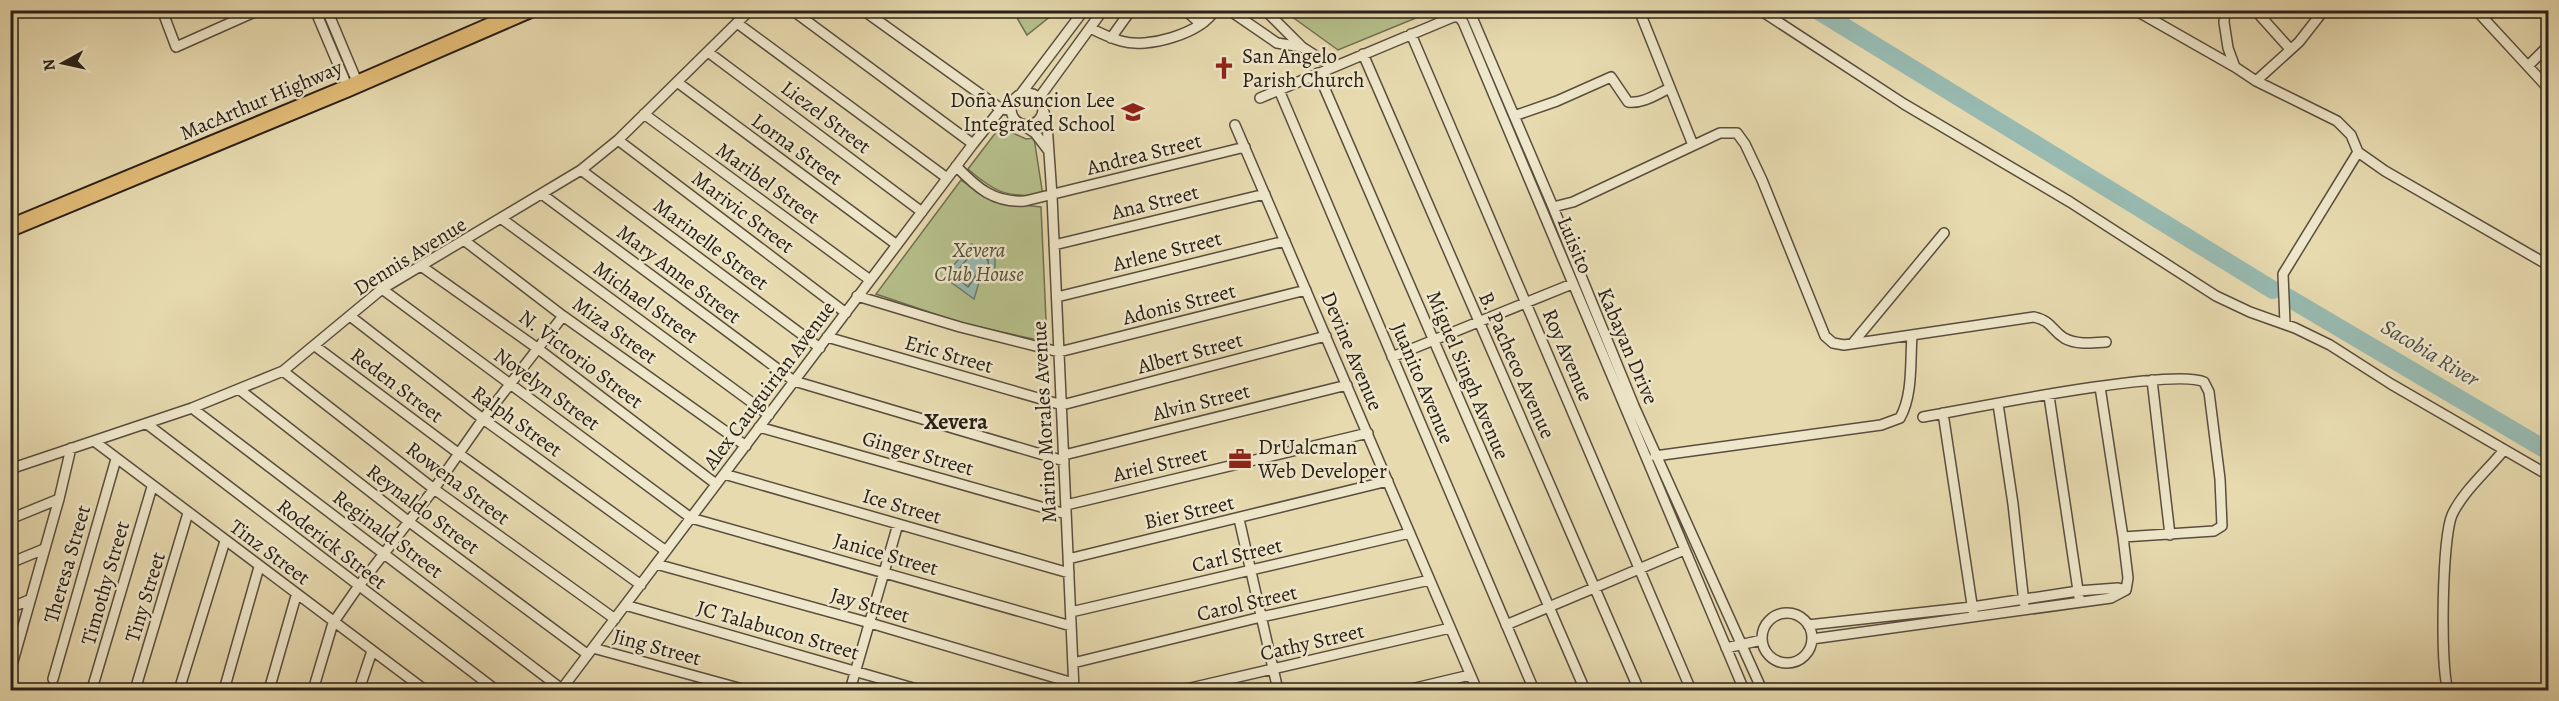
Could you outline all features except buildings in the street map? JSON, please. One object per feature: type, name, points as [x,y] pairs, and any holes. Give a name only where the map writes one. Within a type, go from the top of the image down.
[{"type":"highway","name":"MacArthur Highway","points":[[10,228],[353,86],[528,10]]},
{"type":"street","points":[[162,10],[176,47],[237,15],[259,10]]},
{"type":"street","points":[[315,10],[333,52],[353,86]]},
{"type":"street","name":"Dennis Avenue","points":[[10,469],[147,424],[283,372],[382,289],[465,242],[581,170],[618,140],[750,10]]},
{"type":"street","points":[[792,10],[973,144]]},
{"type":"street","points":[[863,10],[1000,110],[1011,110]]},
{"type":"street","points":[[1050,152],[1035,133],[1014,119],[1011,110],[1013,101],[1020,95],[1084,10]]},
{"type":"street","points":[[1039,98],[1103,10]]},
{"type":"street","points":[[1111,38],[1131,10]]},
{"type":"street","points":[[1185,10],[1201,24]]},
{"type":"street","points":[[1090,28],[1122,42],[1139,44],[1160,41],[1179,36],[1201,24],[1215,10]]},
{"type":"street","points":[[1229,10],[1277,42],[1302,46]]},
{"type":"street","name":"Kabayan Drive","points":[[1470,10],[1656,456],[1762,690]]},
{"type":"street","points":[[1639,10],[1692,145]]},
{"type":"street","points":[[1760,10],[1913,110],[2070,202],[2216,296],[2250,312],[2284,323],[2330,345],[2391,384],[2548,475]]},
{"type":"street","points":[[2135,10],[2256,81],[2337,121],[2351,135],[2358,152],[2385,171],[2548,265]]},
{"type":"street","points":[[2225,10],[2224,22],[2228,48],[2235,67]]},
{"type":"street","points":[[2254,10],[2290,49]]},
{"type":"street","points":[[2256,81],[2299,42],[2324,10]]},
{"type":"street","points":[[2475,10],[2548,88]]},
{"type":"street","points":[[1266,11],[1302,46],[1333,67]]},
{"type":"street","points":[[320,21],[328,14],[343,47],[353,86]]},
{"type":"street","name":"Luisito","points":[[1411,34],[1453,17],[1459,17],[1463,22],[1744,690]]},
{"type":"street","points":[[737,23],[947,178]]},
{"type":"street","points":[[1260,98],[1411,34]]},
{"type":"street","name":"Roy Avenue","points":[[1411,34],[1691,690]]},
{"type":"street","points":[[2528,66],[2548,46]]},
{"type":"street","points":[[333,52],[343,47]]},
{"type":"street","name":"Liezel Street","points":[[708,52],[922,212]]},
{"type":"street","name":"B. Pacheco Avenue","points":[[1363,54],[1639,690]]},
{"type":"street","name":"Miguel Singh Avenue","points":[[1318,73],[1585,690]]},
{"type":"street","points":[[1514,116],[1557,101],[1611,77],[1628,102],[1644,101],[1670,88]]},
{"type":"street","name":"Lorna Street","points":[[677,82],[897,245]]},
{"type":"street","name":"Juanito Avenue","points":[[1279,90],[1534,690]]},
{"type":"street","points":[[1020,95],[1030,93],[1039,98],[1044,112],[1035,124],[1022,125]]},
{"type":"street","name":"Alex Cauguirian Avenue","points":[[562,690],[857,296],[1000,110]]},
{"type":"street","name":"Marino Morales Avenue","points":[[1044,112],[1050,152],[1073,687]]},
{"type":"street","name":"Maribel Street","points":[[644,114],[870,280]]},
{"type":"street","name":"Devine Avenue","points":[[1235,125],[1477,690]]},
{"type":"street","points":[[1553,207],[1573,202],[1692,145],[1725,132],[1737,133],[1742,138],[1762,180],[1825,336],[1833,343],[1851,344],[2034,317],[2044,319],[2061,336],[2070,341],[2106,342]]},
{"type":"street","name":"Marivic Street","points":[[618,140],[846,313]]},
{"type":"street","name":"Andrea Street","points":[[956,166],[985,194],[1012,202],[1052,196],[1245,147]]},
{"type":"street","points":[[2284,323],[2283,274],[2358,152]]},
{"type":"street","name":"Marinelle Street","points":[[581,170],[820,348]]},
{"type":"street","name":"Ana Street","points":[[1054,246],[1265,194]]},
{"type":"street","name":"Mary Anne Street","points":[[543,195],[794,381]]},
{"type":"street","name":"Michael Street","points":[[502,219],[769,415]]},
{"type":"street","points":[[1851,344],[1944,233]]},
{"type":"street","name":"Arlene Street","points":[[1057,297],[1285,241]]},
{"type":"street","name":"Miza Street","points":[[465,242],[563,316],[746,446]]},
{"type":"street","name":"N. Victorio Street","points":[[421,266],[537,348],[716,484]]},
{"type":"street","points":[[1392,357],[1572,284]]},
{"type":"street","name":"Novelyn Street","points":[[382,289],[691,518]]},
{"type":"street","name":"Adonis Street","points":[[1059,352],[1306,290]]},
{"type":"street","points":[[857,296],[960,327],[1059,352]]},
{"type":"street","name":"Ralph Street","points":[[350,316],[483,419],[666,551]]},
{"type":"street","points":[[313,690],[333,623],[383,553],[434,489],[483,419],[563,316]]},
{"type":"street","name":"Albert Street","points":[[1062,405],[1326,336]]},
{"type":"street","points":[[1656,456],[1881,425],[1900,418],[1905,409],[1908,391],[1912,336]]},
{"type":"street","name":"Eric Street","points":[[827,337],[1062,405]]},
{"type":"street","name":"Reden Street","points":[[315,345],[458,453],[641,585]]},
{"type":"street","name":"Rowena Street","points":[[283,372],[434,489],[615,619]]},
{"type":"street","points":[[1923,417],[2152,380],[2197,378],[2204,382],[2209,392],[2220,479],[2222,526],[2214,531],[2123,537]]},
{"type":"street","points":[[2152,380],[2170,535]]},
{"type":"street","points":[[794,381],[1064,458]]},
{"type":"street","name":"Alvin Street","points":[[1064,458],[1347,385]]},
{"type":"street","points":[[2100,387],[2123,537],[2128,578],[2126,590]]},
{"type":"street","name":"Reynaldo Street","points":[[240,390],[408,521],[590,651]]},
{"type":"street","points":[[2049,396],[2080,603]]},
{"type":"street","points":[[1998,404],[2013,504],[2024,609]]},
{"type":"street","name":"Reginald Street","points":[[192,408],[562,690]]},
{"type":"street","points":[[1943,414],[1973,612]]},
{"type":"street","name":"Roderick Street","points":[[147,424],[496,690]]},
{"type":"street","name":"Ginger Street","points":[[759,428],[1066,509]]},
{"type":"street","name":"Ariel Street","points":[[1066,509],[1368,433]]},
{"type":"street","name":"Tinz Street","points":[[94,441],[296,596],[425,690]]},
{"type":"street","points":[[12,665],[59,499],[71,448]]},
{"type":"street","points":[[2448,690],[2444,657],[2447,531],[2457,507],[2504,450]]},
{"type":"street","name":"Theresa Street","points":[[53,679],[116,459]]},
{"type":"street","name":"Ice Street","points":[[724,474],[1069,573]]},
{"type":"street","name":"Bier Street","points":[[1068,559],[1388,481]]},
{"type":"street","name":"Timothy Street","points":[[93,689],[152,486]]},
{"type":"street","points":[[10,519],[59,499]]},
{"type":"street","name":"Tiny Street","points":[[135,690],[188,513]]},
{"type":"street","name":"Janice Street","points":[[691,518],[1071,626]]},
{"type":"street","points":[[1239,519],[1278,690]]},
{"type":"street","points":[[850,690],[898,524]]},
{"type":"street","name":"Carl Street","points":[[1071,612],[1410,533]]},
{"type":"street","points":[[179,690],[225,541]]},
{"type":"street","points":[[10,563],[44,549]]},
{"type":"street","points":[[1506,625],[1684,550]]},
{"type":"street","name":"Jay Street","points":[[656,564],[870,623],[1073,687]]},
{"type":"street","points":[[224,690],[259,567]]},
{"type":"street","name":"Carol Street","points":[[1073,663],[1261,617],[1430,580]]},
{"type":"street","points":[[1812,639],[1934,622],[2023,598],[2078,591],[2118,588],[2126,590]]},
{"type":"street","points":[[1808,625],[1933,611],[1973,612],[2080,603],[2111,598],[2126,590]]},
{"type":"street","points":[[268,690],[296,596]]},
{"type":"street","points":[[10,608],[29,600]]},
{"type":"street","name":"JC Talabucon Street","points":[[625,605],[920,690]]},
{"type":"street","points":[[1933,611],[1934,622]]},
{"type":"street","points":[[1779,614],[1796,614],[1808,625],[1812,639],[1809,650],[1793,662],[1782,662],[1773,658],[1766,650],[1762,640],[1766,624],[1779,614]]},
{"type":"street","points":[[1847,621],[1849,634]]},
{"type":"street","name":"Cathy Street","points":[[1182,690],[1450,628]]},
{"type":"street","points":[[1726,648],[1762,640]]},
{"type":"street","points":[[359,690],[372,651]]},
{"type":"street","name":"Jing Street","points":[[590,651],[746,690]]},
{"type":"street","points":[[1407,690],[1470,675]]},
{"type":"green space","points":[[1013,11],[1057,11],[1027,35]]},
{"type":"green space","points":[[1284,11],[1433,11],[1338,50]]},
{"type":"green space","points":[[1000,127],[1026,139],[1034,138],[1043,196],[1002,192],[994,189],[968,169]]},
{"type":"green space","name":"Xevera Club House","points":[[961,180],[995,202],[1041,207],[1047,342],[961,323],[876,294]]},
{"type":"water","points":[[971,244],[995,255],[995,282],[980,279],[974,299],[944,277]]},
{"type":"waterway","points":[[1817,10],[2273,290]]},
{"type":"waterway","name":"Sacobia River","points":[[2287,297],[2548,451]]},
{"type":"place","name":"San Angelo Parish Church","points":[[1224,68]]},
{"type":"place","name":"Doña Asuncion Lee Integrated School","points":[[1133,112]]},
{"type":"place","name":"DrUalcman Web Developer","points":[[1240,459]]},
{"type":"district","name":"Xevera","points":[[956,422]]}]
